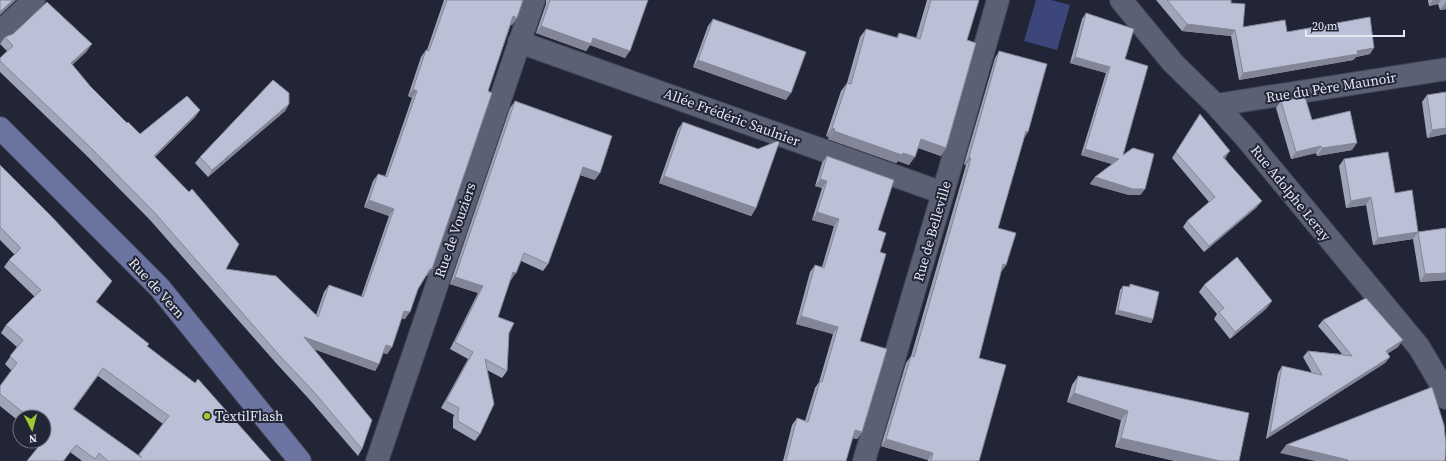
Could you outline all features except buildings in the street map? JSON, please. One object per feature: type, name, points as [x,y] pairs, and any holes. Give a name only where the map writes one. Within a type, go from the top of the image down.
[{"type":"main road","name":"Rue de Vern","points":[[0,128],[159,287],[300,461]]},
{"type":"street","points":[[0,32],[34,0]]},
{"type":"street","name":"Rue de Vouziers","points":[[377,461],[534,0]]},
{"type":"street","name":"Rue de Belleville","points":[[864,461],[998,0]]},
{"type":"street","name":"Rue Adolphe Leray","points":[[1121,0],[1173,63],[1216,105],[1246,138],[1418,347],[1439,381],[1446,398]]},
{"type":"street","name":"Allée Frédéric Saulnier","points":[[519,42],[943,193]]},
{"type":"street","name":"Rue du Père Maunoir","points":[[1216,105],[1446,69]]},
{"type":"shaded area","points":[[1036,0],[1051,0],[1070,5],[1057,50],[1024,41]]},
{"type":"place","name":"TextilFlash","points":[[207,416]]}]
